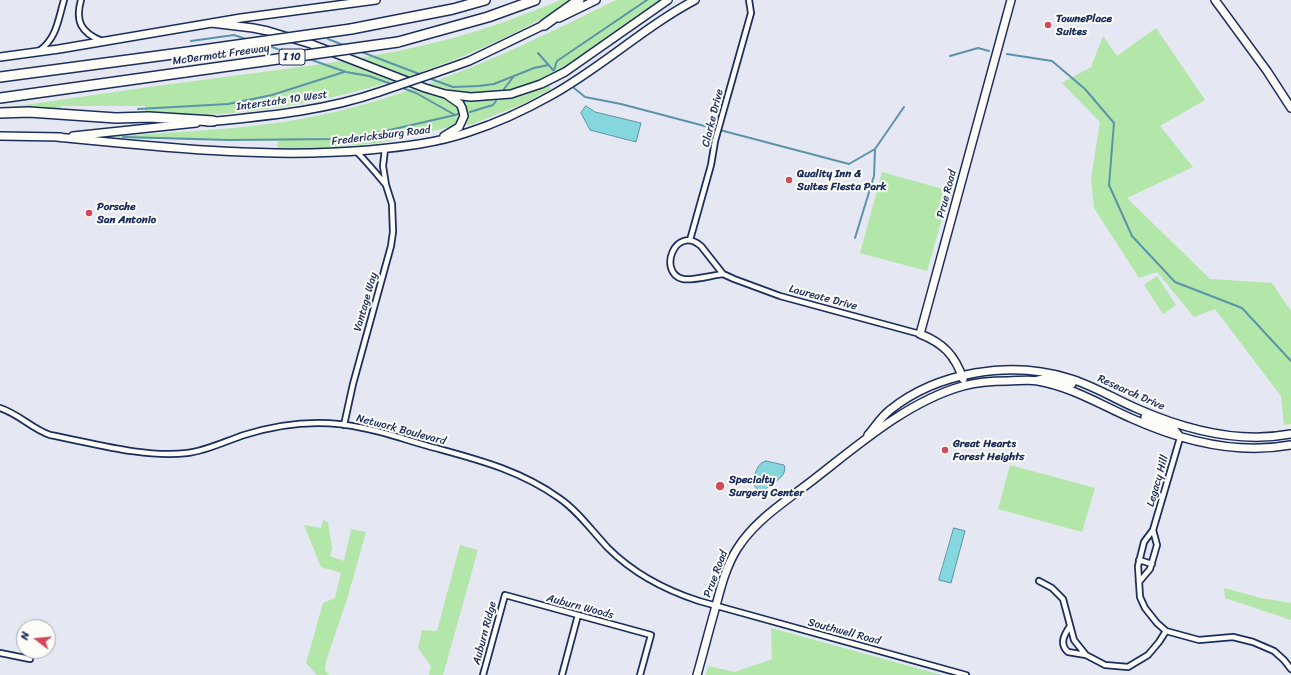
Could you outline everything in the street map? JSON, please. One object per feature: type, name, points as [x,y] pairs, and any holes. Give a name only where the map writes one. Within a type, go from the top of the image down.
[{"type":"highway","name":"McDermott Freeway","points":[[0,76],[351,29],[452,9],[485,0]]},
{"type":"highway","name":"McDermott Freeway","points":[[0,98],[398,42],[488,17],[535,0]]},
{"type":"highway","points":[[544,25],[579,0]]},
{"type":"highway","points":[[0,113],[29,112],[213,121]]},
{"type":"main road","points":[[0,57],[211,23],[324,6],[376,0]]},
{"type":"main road","name":"Interstate 10 West","points":[[0,136],[56,137],[309,110],[360,98],[469,61],[596,0]]},
{"type":"main road","points":[[211,23],[253,28],[311,44],[424,88],[446,94],[471,97],[511,94],[541,84],[565,72],[668,0]]},
{"type":"main road","name":"Fredericksburg Road","points":[[56,137],[152,146],[304,154],[384,149],[438,140],[469,132],[551,96],[695,0]]},
{"type":"main road","name":"Prue Road","points":[[920,334],[1011,0]]},
{"type":"main road","points":[[1215,0],[1267,71],[1291,108]]},
{"type":"main road","points":[[438,140],[459,127],[464,116],[460,104],[446,94]]},
{"type":"main road","points":[[920,334],[938,342],[945,348],[958,367],[965,386]]},
{"type":"main road","name":"Research Drive","points":[[962,376],[995,371],[1026,370],[1045,372],[1070,378],[1133,407],[1183,427],[1213,434],[1240,436],[1260,437],[1291,434]]},
{"type":"main road","name":"Prue Road","points":[[864,440],[890,410],[933,385],[962,376]]},
{"type":"main road","points":[[1037,381],[1046,378],[1073,384],[1081,383],[1084,387],[1122,408],[1125,415]]},
{"type":"main road","name":"Research Drive","points":[[965,386],[999,381],[1037,381],[1066,388],[1180,438],[1212,445],[1232,447],[1252,448],[1291,444]]},
{"type":"main road","name":"Prue Road","points":[[697,675],[722,584],[731,560],[747,536],[766,516],[864,440],[918,405],[946,392],[965,386]]},
{"type":"main road","points":[[1133,407],[1139,414],[1174,429],[1180,438],[1184,434],[1234,438],[1240,436]]},
{"type":"street","points":[[38,52],[49,44],[53,36],[64,0]]},
{"type":"street","points":[[81,0],[78,15],[83,29],[93,38],[103,41]]},
{"type":"street","name":"Clarke Drive","points":[[690,240],[711,165],[716,135],[751,13],[749,0]]},
{"type":"street","name":"Vantage Way","points":[[344,424],[353,384],[391,246],[393,232],[392,204],[386,185],[383,166],[384,149]]},
{"type":"street","name":"Vantage Way","points":[[356,151],[386,185]]},
{"type":"street","points":[[690,240],[701,246],[723,274]]},
{"type":"street","name":"Laureate Drive","points":[[690,240],[679,243],[671,254],[670,262],[672,270],[682,279],[723,274],[780,296],[920,334]]},
{"type":"street","name":"Network Boulevard","points":[[0,408],[12,413],[38,430],[50,435],[131,450],[166,454],[188,453],[246,434],[278,427],[302,424],[344,424],[364,428],[489,462],[522,475],[542,486],[560,499],[581,517],[609,549],[642,575],[660,586],[679,594],[716,606]]},
{"type":"street","name":"Legacy Hill","points":[[1180,438],[1153,530],[1144,542],[1139,560],[1140,597],[1145,608],[1156,623],[1166,631],[1199,640],[1233,637],[1253,642],[1274,651],[1291,669]]},
{"type":"street","name":"Legacy Hill","points":[[1139,582],[1150,569],[1152,564],[1157,545],[1153,530]]},
{"type":"street","points":[[1139,560],[1152,564]]},
{"type":"street","points":[[1040,581],[1052,588],[1063,598],[1074,640],[1086,655]]},
{"type":"street","name":"Auburn Woods","points":[[505,595],[651,635],[640,675]]},
{"type":"street","name":"Auburn Ridge","points":[[483,675],[505,595]]},
{"type":"street","name":"Southwell Road","points":[[716,606],[966,675]]},
{"type":"street","points":[[562,675],[578,615]]},
{"type":"street","points":[[1070,626],[1065,633],[1063,640],[1063,646],[1068,652],[1086,655],[1105,665],[1128,667],[1148,655],[1166,631]]},
{"type":"street","points":[[0,653],[16,656]]},
{"type":"green space","points":[[561,0],[574,0],[497,42],[414,74],[328,98],[242,112],[193,116],[145,116],[145,106],[61,106],[60,111],[10,109],[9,107],[160,85],[300,67],[390,53],[477,31]]},
{"type":"green space","points":[[616,0],[662,0],[546,80],[551,89],[525,103],[473,124],[450,127],[379,143],[302,150],[277,148],[278,141],[117,138],[118,136],[225,129],[278,123],[330,113],[368,103],[441,79],[476,65],[547,34]]},
{"type":"green space","points":[[1156,28],[1205,100],[1160,126],[1193,167],[1127,198],[1210,279],[1272,283],[1291,311],[1291,424],[1284,425],[1281,396],[1215,309],[1194,317],[1157,272],[1139,278],[1094,208],[1091,179],[1100,122],[1062,83],[1091,67],[1103,36],[1117,56]]},
{"type":"green space","points":[[882,172],[950,191],[927,271],[860,253]]},
{"type":"green space","points":[[1157,276],[1176,305],[1163,314],[1144,285]]},
{"type":"green space","points":[[1010,465],[1095,488],[1082,532],[998,509]]},
{"type":"green space","points":[[323,520],[328,522],[332,548],[330,556],[344,561],[351,529],[366,532],[348,596],[326,661],[325,670],[329,675],[317,675],[306,663],[323,603],[335,598],[341,573],[321,567],[304,525],[321,528]]},
{"type":"green space","points":[[460,545],[478,550],[443,675],[429,675],[431,666],[418,648],[422,630],[437,631]]},
{"type":"green space","points":[[1224,588],[1261,598],[1291,603],[1291,620],[1225,598]]},
{"type":"green space","points":[[771,628],[942,675],[706,675],[708,666],[735,672],[772,659]]},
{"type":"water","points":[[586,106],[595,112],[641,123],[636,142],[590,130],[581,113]]},
{"type":"water","points":[[766,461],[784,465],[785,469],[784,473],[778,480],[763,491],[759,491],[753,484],[754,477],[760,464]]},
{"type":"water","points":[[954,528],[965,531],[951,583],[939,580]]},
{"type":"waterway","points":[[554,70],[557,61],[647,0]]},
{"type":"waterway","points":[[191,41],[234,35],[249,40]]},
{"type":"waterway","points":[[328,39],[346,46]]},
{"type":"waterway","points":[[266,45],[292,54]]},
{"type":"waterway","points":[[950,56],[978,48],[989,51]]},
{"type":"waterway","points":[[359,51],[422,75]]},
{"type":"waterway","points":[[538,53],[553,70]]},
{"type":"waterway","points":[[1007,54],[1052,61],[1085,89],[1114,123],[1109,185],[1132,236],[1175,282],[1242,308],[1291,361]]},
{"type":"waterway","points":[[306,58],[346,72],[369,76],[394,85]]},
{"type":"waterway","points":[[428,78],[453,87],[479,86],[494,84],[534,68],[548,65]]},
{"type":"waterway","points":[[138,109],[228,104],[272,95],[344,72]]},
{"type":"waterway","points":[[504,89],[514,76]]},
{"type":"waterway","points":[[400,87],[416,93],[455,115],[458,114]]},
{"type":"waterway","points":[[574,88],[585,97],[621,104],[849,164],[875,149],[904,107]]},
{"type":"waterway","points":[[470,112],[493,105],[496,101]]},
{"type":"waterway","points":[[123,137],[229,140],[336,139],[381,132],[455,115]]},
{"type":"waterway","points":[[855,238],[874,176],[875,150]]},
{"type":"place","name":"TownePlace Suites","points":[[1048,25]]},
{"type":"place","name":"Quality Inn & Suites Fiesta Park","points":[[789,180]]},
{"type":"place","name":"Porsche San Antonio","points":[[89,213]]},
{"type":"place","name":"Great Hearts Forest Heights","points":[[945,450]]},
{"type":"place","name":"Specialty Surgery Center","points":[[720,486]]}]
